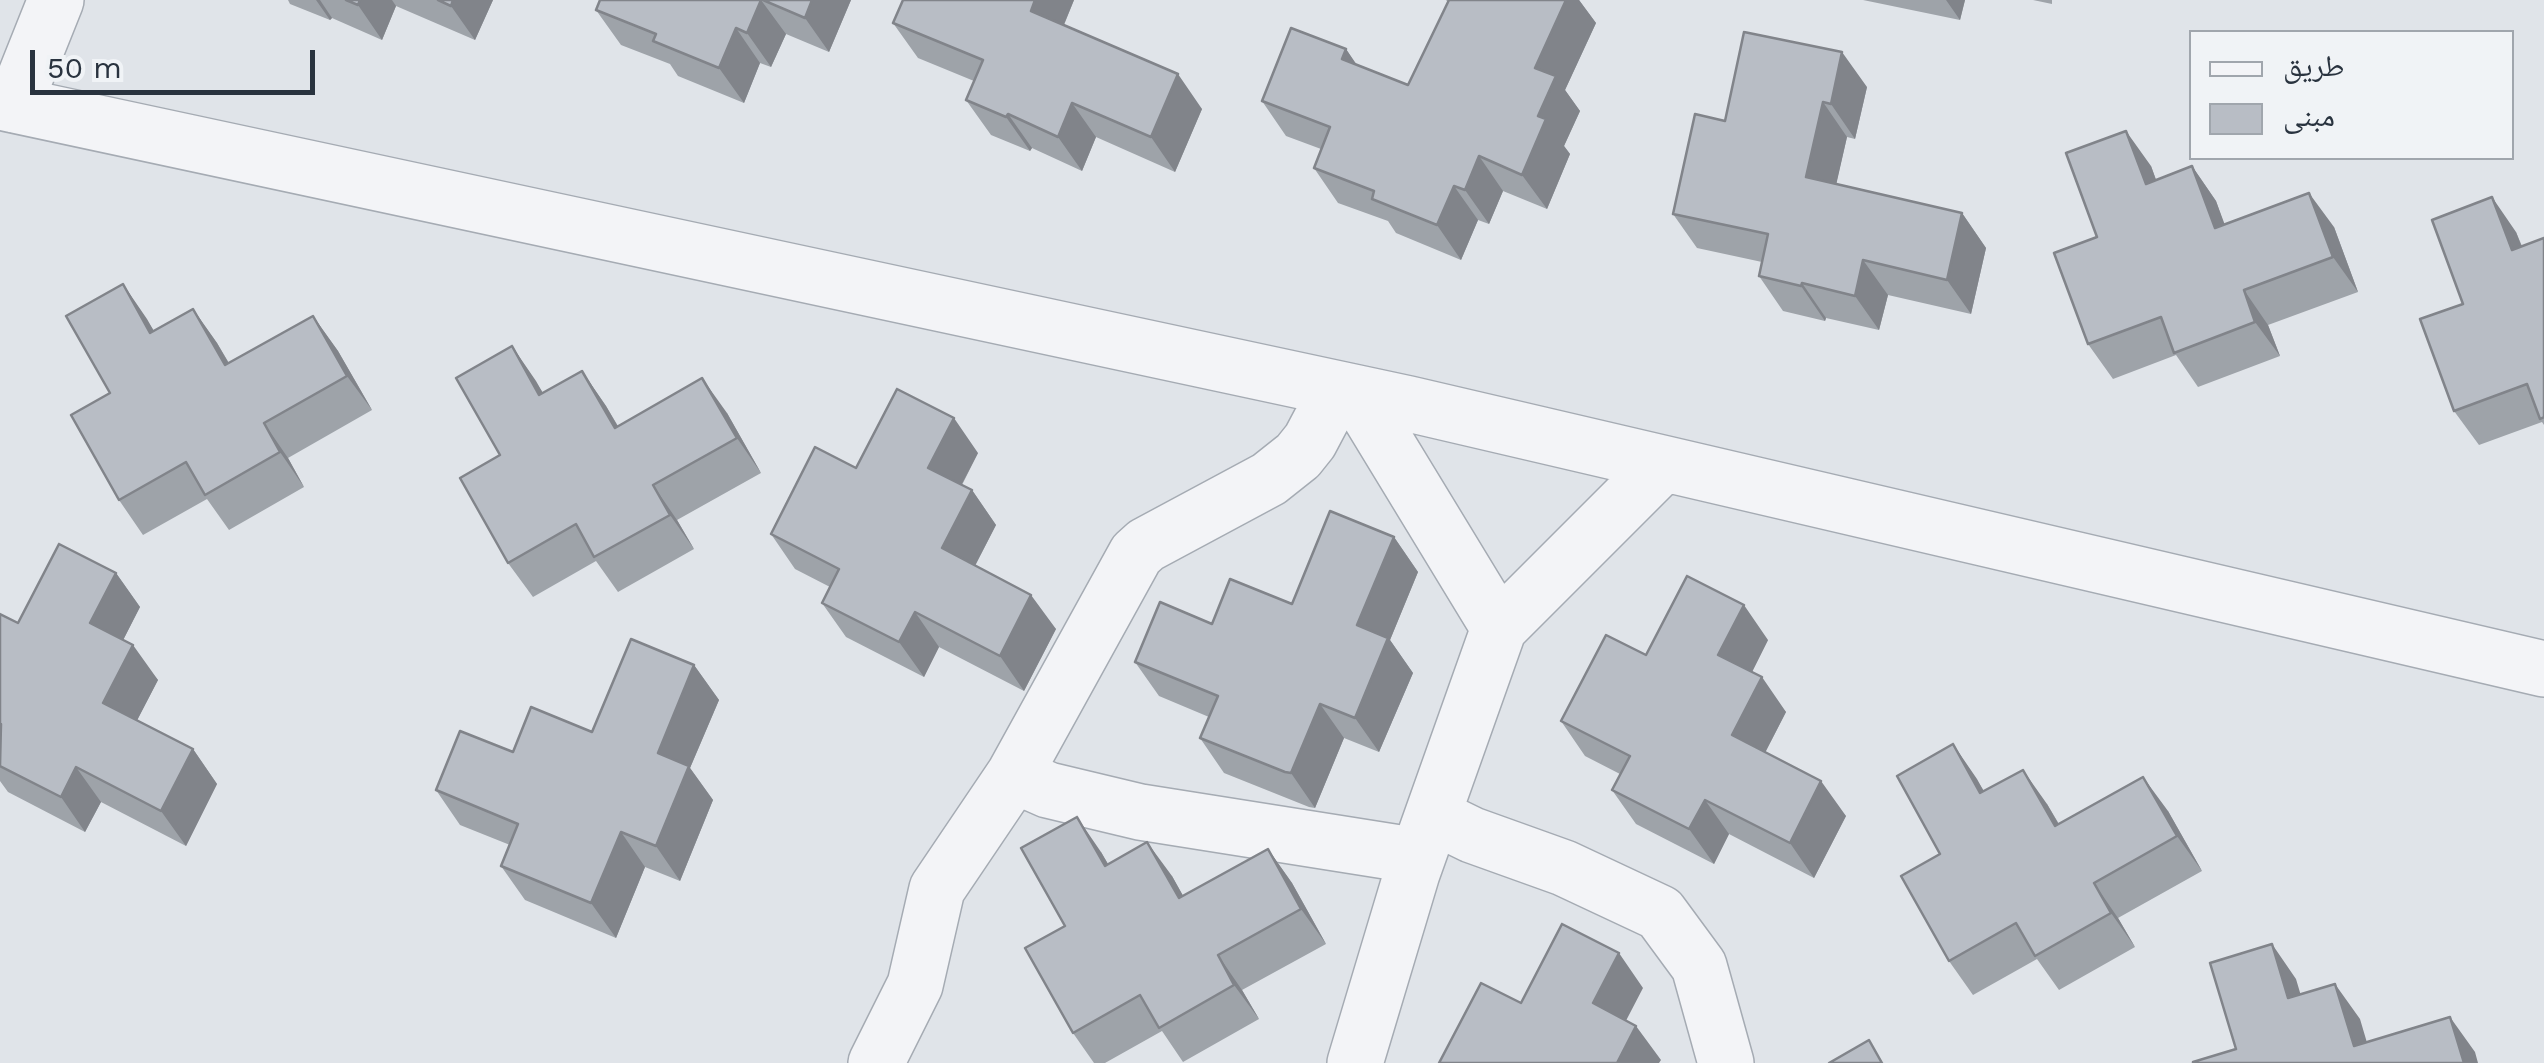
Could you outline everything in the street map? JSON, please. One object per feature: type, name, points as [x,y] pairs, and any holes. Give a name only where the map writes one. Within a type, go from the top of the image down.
[{"type":"street","points":[[56,0],[7,103],[1346,391],[2544,669]]},
{"type":"street","points":[[1346,391],[1499,628]]},
{"type":"street","points":[[876,1063],[915,985],[938,889],[1014,775],[1136,554],[1268,479],[1298,456],[1346,391]]},
{"type":"street","points":[[1355,1063],[1426,836],[1499,628],[1663,464]]},
{"type":"street","points":[[1014,775],[1048,790],[1140,812],[1426,836],[1472,835],[1564,868],[1660,913],[1699,966],[1726,1063]]},
{"type":"building","points":[[600,0],[761,0],[747,33],[736,28],[719,68],[653,41],[656,34],[596,10]]},
{"type":"building","points":[[763,0],[812,0],[805,18]]},
{"type":"building","points":[[903,0],[1035,0],[1031,11],[1178,74],[1151,137],[1072,103],[1058,137],[966,100],[983,60],[893,23]]},
{"type":"building","points":[[1449,0],[1566,0],[1535,68],[1556,76],[1538,116],[1546,119],[1522,175],[1479,156],[1465,190],[1454,186],[1437,225],[1372,199],[1374,191],[1314,168],[1330,127],[1262,101],[1291,28],[1346,49],[1342,59],[1408,85]]},
{"type":"building","points":[[1744,32],[1842,52],[1831,104],[1823,102],[1806,177],[1962,213],[1947,280],[1863,260],[1855,296],[1759,276],[1768,234],[1673,214],[1695,114],[1725,121]]},
{"type":"building","points":[[2126,131],[2146,184],[2192,166],[2215,228],[2309,193],[2333,257],[2244,290],[2255,322],[2174,353],[2161,317],[2088,344],[2054,253],[2097,237],[2066,153]]},
{"type":"building","points":[[2492,197],[2512,250],[2544,238],[2544,417],[2540,419],[2527,384],[2454,411],[2420,319],[2463,304],[2432,220]]},
{"type":"building","points":[[123,284],[150,333],[193,309],[225,365],[313,316],[347,376],[264,423],[280,452],[205,495],[186,462],[119,500],[71,415],[110,393],[66,316]]},
{"type":"building","points":[[512,346],[539,395],[582,371],[615,428],[702,378],[737,438],[653,485],[670,515],[594,557],[576,524],[508,563],[460,478],[500,455],[456,378]]},
{"type":"building","points":[[897,389],[954,418],[928,468],[972,490],[942,548],[1031,595],[1000,656],[915,612],[899,642],[822,603],[839,569],[771,534],[815,447],[856,468]]},
{"type":"building","points":[[1330,511],[1394,537],[1357,625],[1388,638],[1355,718],[1320,704],[1291,773],[1200,738],[1218,696],[1135,662],[1160,602],[1212,624],[1230,579],[1292,604]]},
{"type":"building","points":[[59,544],[116,573],[90,623],[133,645],[103,703],[193,749],[161,811],[76,767],[61,797],[0,766],[0,614],[18,623]]},
{"type":"building","points":[[1687,576],[1744,605],[1718,655],[1762,677],[1732,735],[1821,781],[1790,843],[1705,800],[1689,829],[1612,790],[1630,756],[1561,721],[1606,635],[1646,655]]},
{"type":"building","points":[[631,639],[694,665],[658,753],[689,766],[656,846],[621,832],[591,903],[501,866],[518,824],[436,790],[460,731],[513,752],[531,707],[592,732]]},
{"type":"building","points":[[1953,744],[1980,793],[2023,770],[2055,826],[2143,777],[2177,836],[2094,883],[2111,913],[2035,956],[2016,923],[1949,961],[1901,876],[1940,854],[1897,776]]},
{"type":"building","points":[[1077,817],[1105,866],[1147,842],[1179,898],[1268,849],[1301,909],[1218,955],[1234,985],[1159,1028],[1140,995],[1073,1033],[1025,948],[1065,926],[1021,848]]},
{"type":"building","points":[[1562,924],[1619,953],[1593,1003],[1636,1026],[1617,1063],[1439,1063],[1481,983],[1521,1003]]},
{"type":"building","points":[[2272,944],[2288,998],[2335,984],[2354,1046],[2450,1017],[2464,1063],[2193,1063],[2236,1049],[2210,963]]},
{"type":"building","points":[[1869,1040],[1882,1063],[1829,1063]]}]
